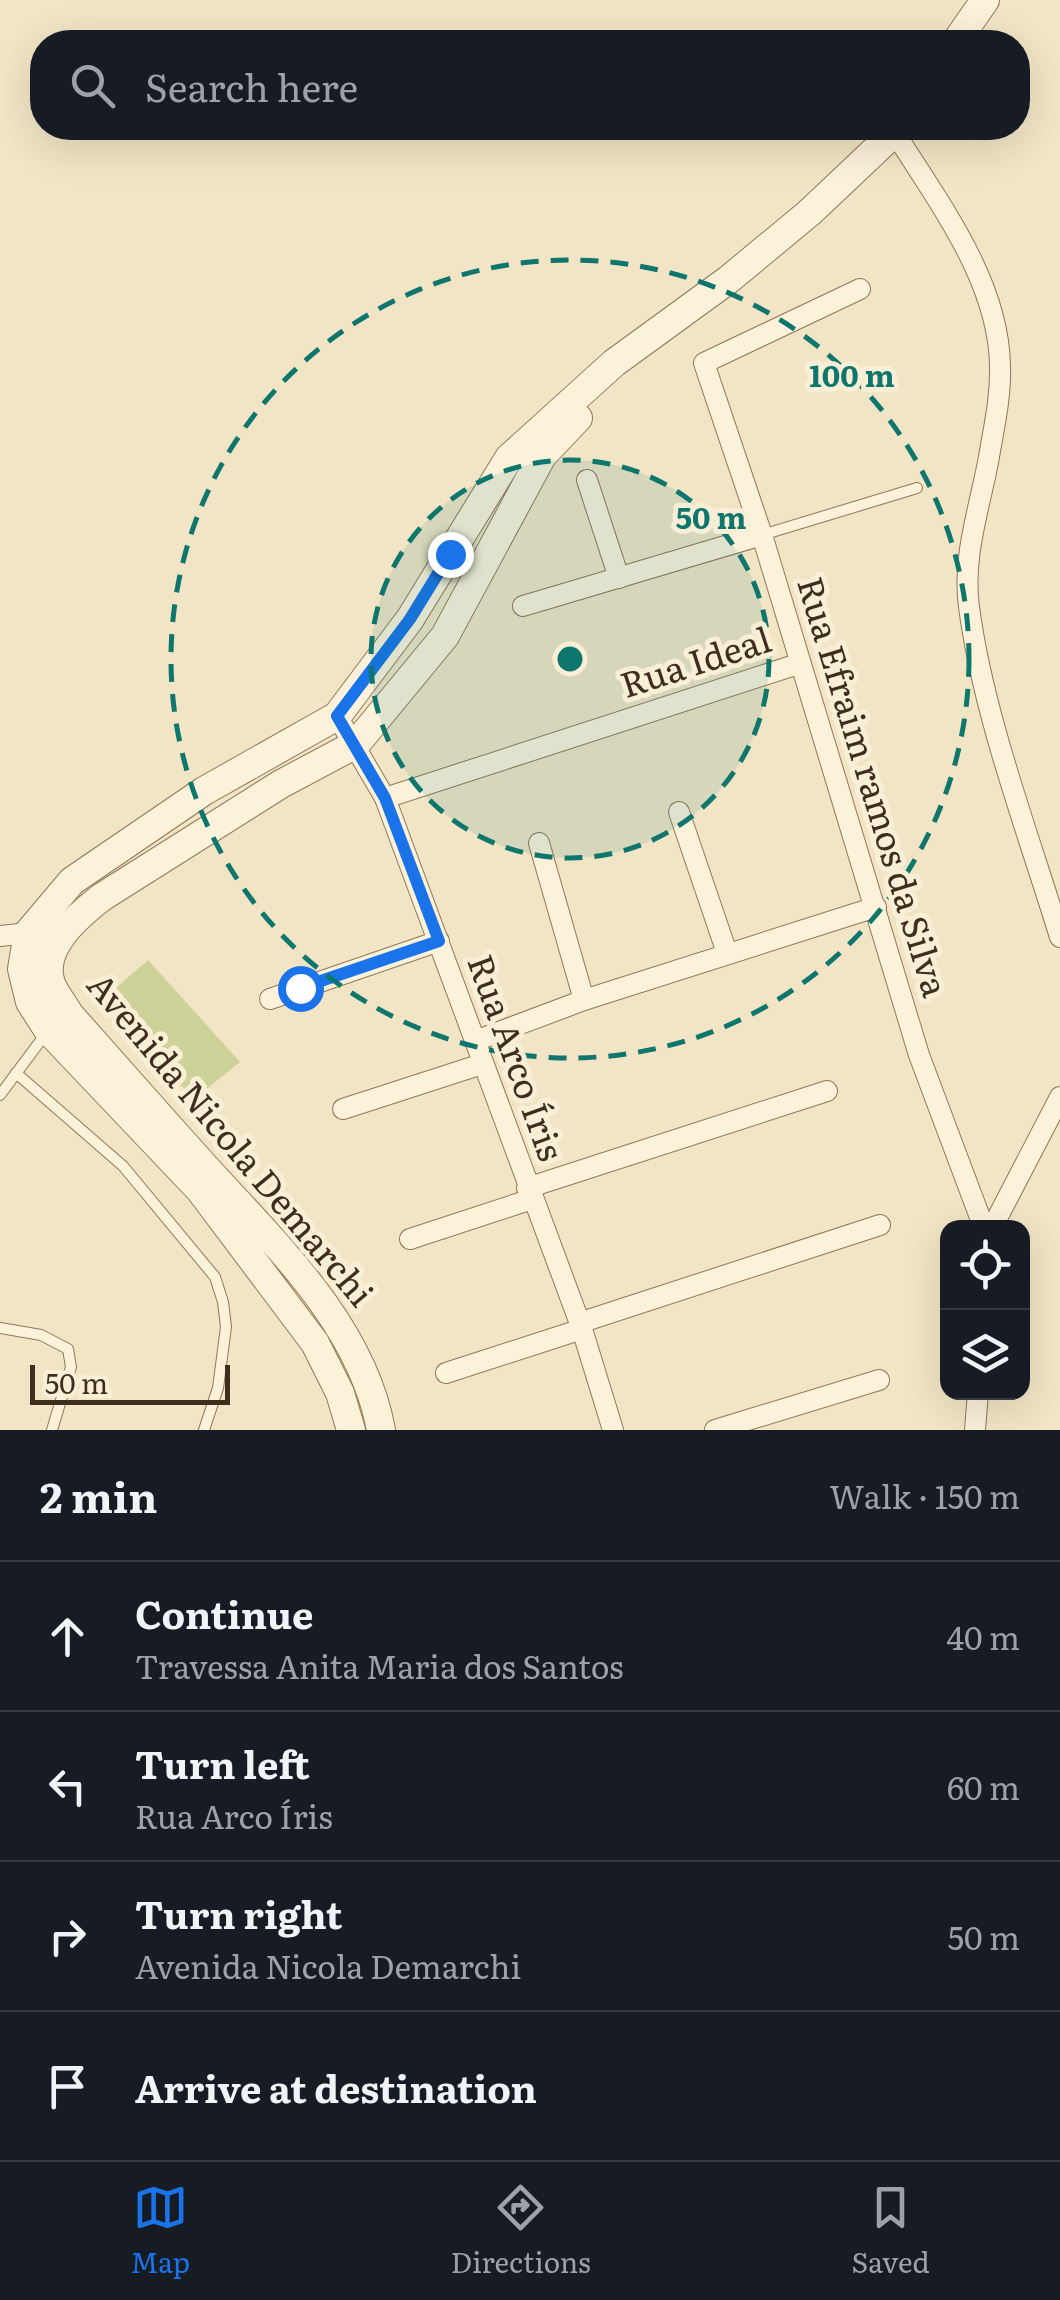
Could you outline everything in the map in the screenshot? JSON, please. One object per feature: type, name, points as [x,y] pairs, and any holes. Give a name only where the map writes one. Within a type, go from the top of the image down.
[{"type":"street","points":[[964,30],[985,0]]},
{"type":"street","points":[[14,934],[72,881],[204,791],[337,716],[410,619],[509,458],[614,364],[728,280],[809,213],[886,140]]},
{"type":"street","points":[[903,140],[971,262],[992,316],[1000,365],[997,414],[969,547],[968,604],[982,678],[1054,896],[1060,938]]},
{"type":"street","name":"Rua Efraim ramos da Silva","points":[[860,289],[704,362],[762,535],[919,1055],[981,1220]]},
{"type":"street","points":[[14,934],[58,938],[75,918],[102,897],[280,784],[356,744],[445,636],[542,456],[668,324]]},
{"type":"street","points":[[587,480],[618,578]]},
{"type":"street","points":[[522,606],[762,535]]},
{"type":"street","name":"Rua Ideal","points":[[385,798],[798,664]]},
{"type":"street","name":"Rua Arco Íris","points":[[337,716],[385,798],[580,1326],[613,1430]]},
{"type":"street","points":[[679,812],[727,953]]},
{"type":"street","points":[[539,843],[584,1000]]},
{"type":"street","points":[[474,1041],[584,1000],[876,906]]},
{"type":"street","name":"Avenida Nicola Demarchi","points":[[14,934],[30,1002],[48,1030],[200,1190],[315,1343],[340,1392],[351,1430]]},
{"type":"street","name":"Avenida Nicola Demarchi","points":[[58,938],[49,978],[70,1014],[292,1262],[348,1340],[376,1400],[381,1430]]},
{"type":"street","points":[[270,999],[439,941]]},
{"type":"street","points":[[343,1109],[482,1064]]},
{"type":"street","points":[[410,1239],[827,1091]]},
{"type":"street","points":[[996,1220],[1060,1097]]},
{"type":"street","points":[[446,1373],[880,1225]]},
{"type":"street","points":[[714,1430],[879,1380]]},
{"type":"street","points":[[975,1430],[977,1400]]},
{"type":"lane","points":[[762,535],[917,488]]},
{"type":"lane","points":[[0,1095],[48,1030]]},
{"type":"lane","points":[[16,1073],[123,1166],[215,1277],[226,1327],[218,1388],[204,1430]]},
{"type":"lane","points":[[0,1328],[41,1335],[68,1349],[71,1367],[52,1430]]},
{"type":"green space","points":[[148,960],[240,1062],[194,1099],[100,1002]]},
{"type":"route","points":[[300,988],[439,941],[385,798],[337,716],[410,619],[450,554]]}]
